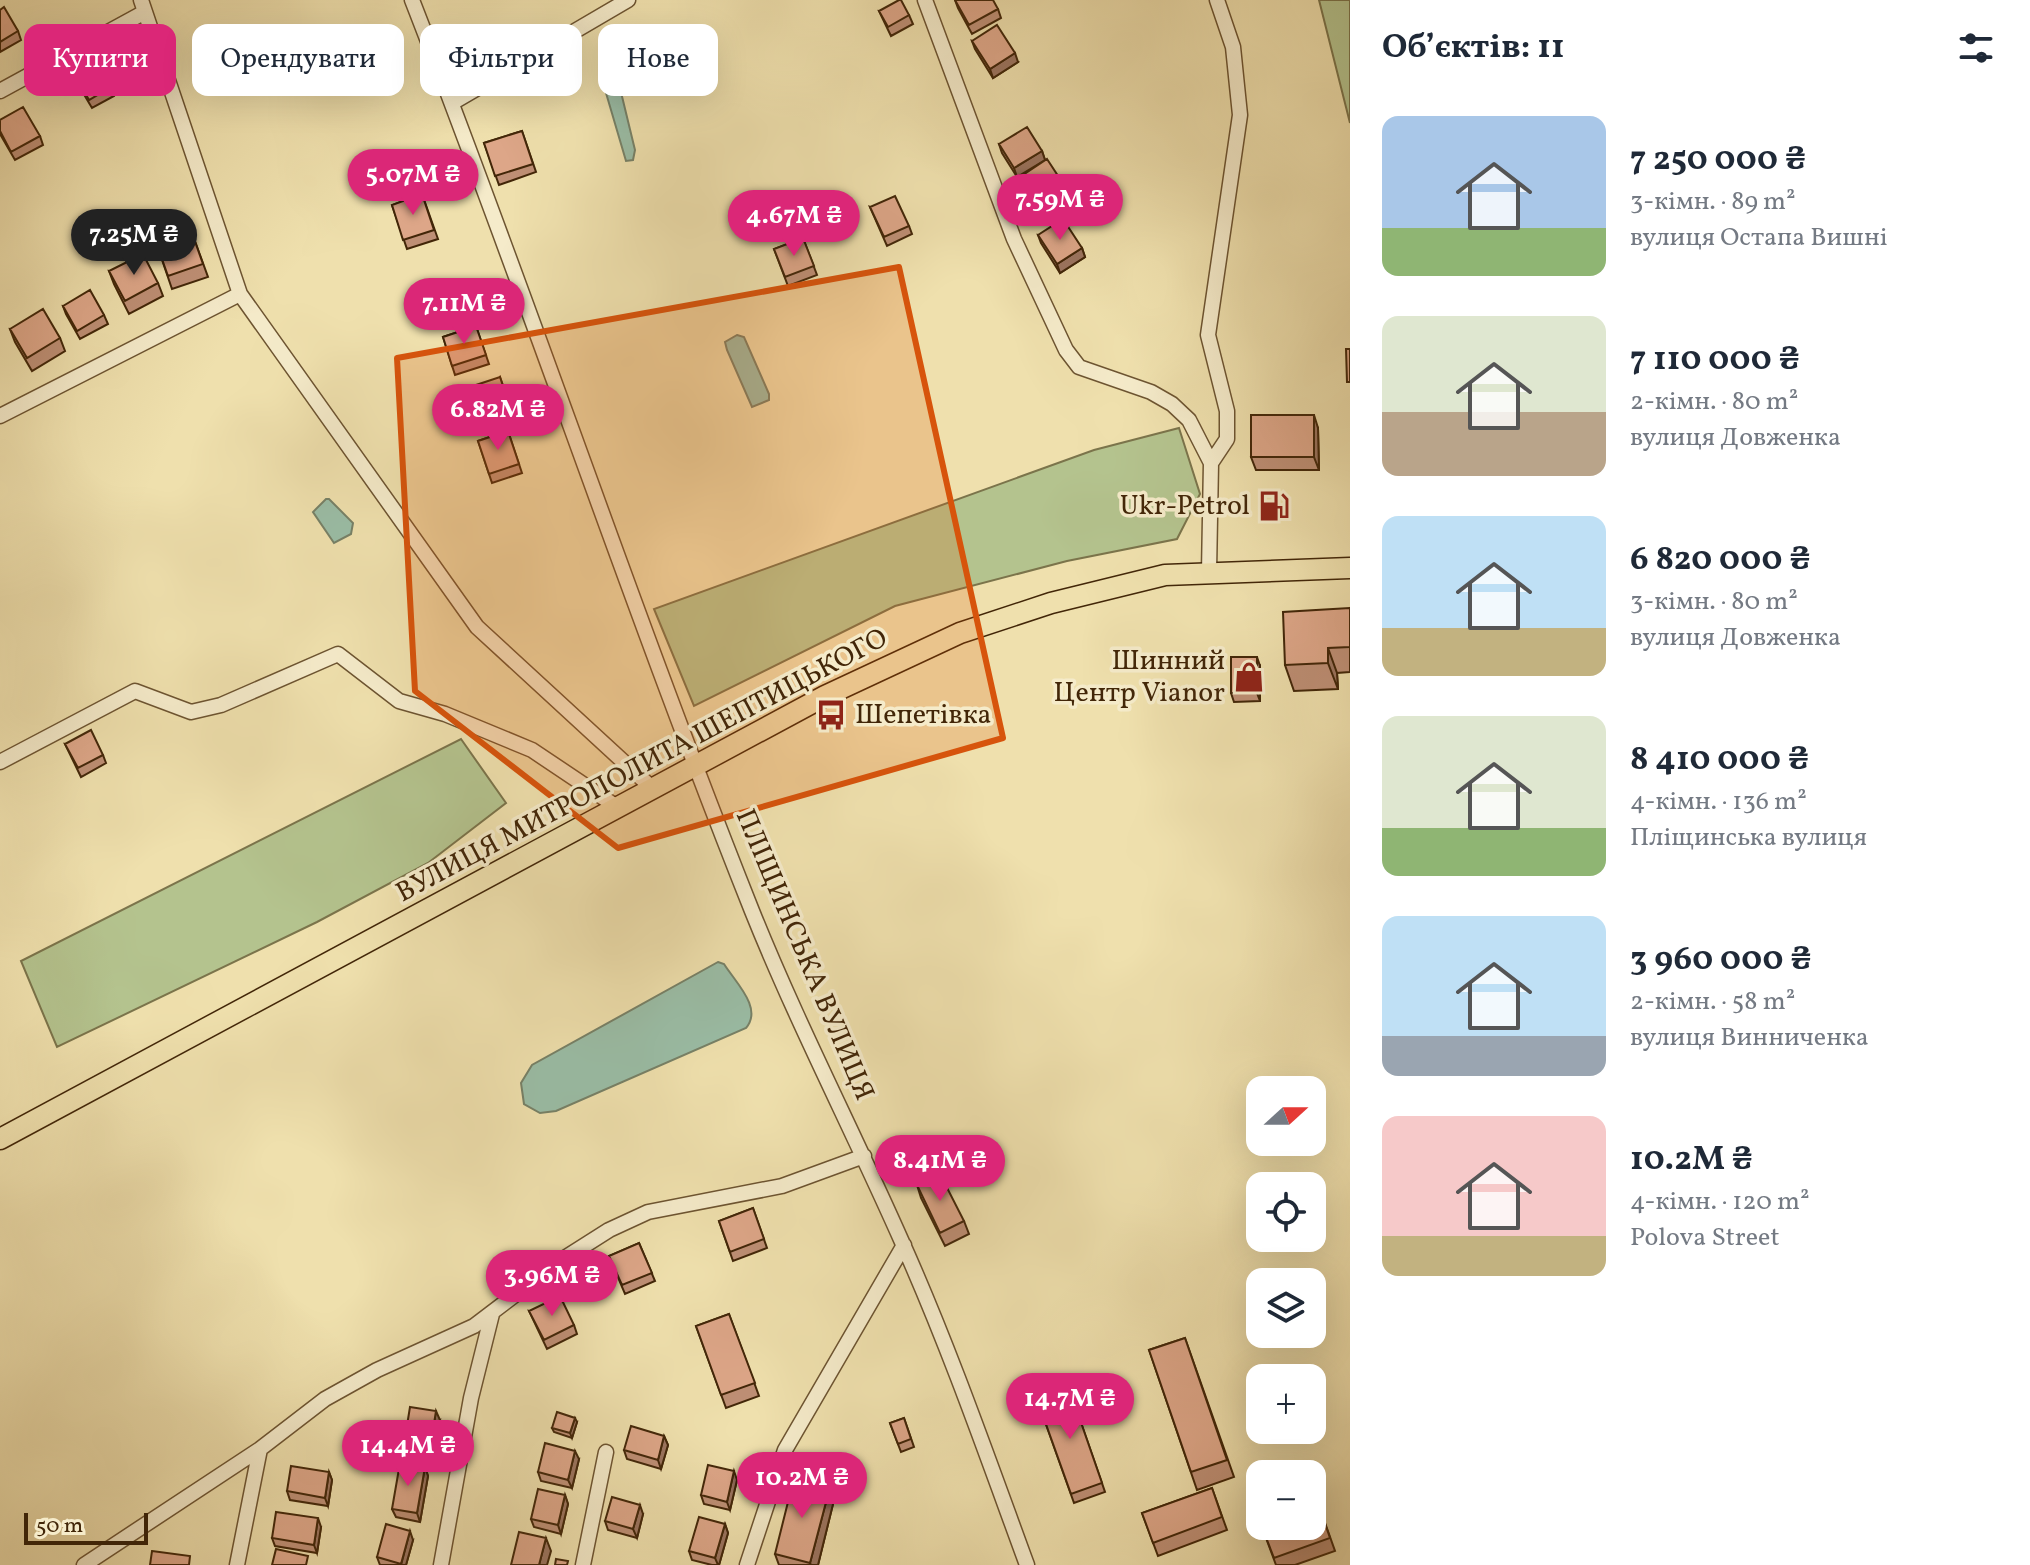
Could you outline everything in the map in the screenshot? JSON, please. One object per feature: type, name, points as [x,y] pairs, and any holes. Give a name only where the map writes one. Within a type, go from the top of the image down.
[{"type":"main road","name":"ВУЛИЦЯ МИТРОПОЛИТА ШЕПТИЦЬКОГО","points":[[0,1139],[825,696],[960,633],[1051,603],[1165,575],[1350,568]]},
{"type":"street","name":"ПЛІЩИНСЬКА ВУЛИЦЯ","points":[[412,0],[696,765],[788,998],[904,1245],[960,1381],[1027,1565]]},
{"type":"street","points":[[452,103],[628,0]]},
{"type":"street","points":[[925,0],[1014,239],[1066,350],[1079,367],[1151,392],[1172,404],[1189,420],[1211,463],[1209,572]]},
{"type":"street","points":[[1211,463],[1227,439],[1227,411],[1208,335],[1240,115],[1233,47],[1217,0]]},
{"type":"street","points":[[0,91],[142,7],[240,294],[477,627],[652,788]]},
{"type":"street","points":[[0,416],[240,294]]},
{"type":"street","points":[[0,762],[135,691],[191,712],[221,705],[338,654],[399,701],[445,714],[532,750],[617,807]]},
{"type":"street","points":[[84,1565],[260,1449],[341,1389],[458,1335],[492,1314],[557,1263],[628,1221],[670,1207],[757,1193],[864,1156]]},
{"type":"street","points":[[747,1565],[785,1450],[904,1245]]},
{"type":"street","points":[[441,1565],[471,1398],[492,1314]]},
{"type":"street","points":[[237,1565],[260,1449]]},
{"type":"street","points":[[583,1565],[606,1452]]},
{"type":"highlighted area","points":[[899,267],[1003,738],[618,848],[415,691],[397,358]]},
{"type":"shaded area","points":[[1319,0],[1350,0],[1350,123]]},
{"type":"shaded area","points":[[607,96],[622,96],[635,150],[633,160],[626,161]]},
{"type":"shaded area","points":[[737,335],[744,337],[769,394],[769,400],[752,407],[725,342]]},
{"type":"shaded area","points":[[1179,428],[1200,494],[1177,539],[1067,561],[895,606],[694,706],[654,609],[1094,450]]},
{"type":"shaded area","points":[[326,499],[353,523],[351,534],[334,543],[313,512]]},
{"type":"shaded area","points":[[461,739],[506,803],[428,863],[317,922],[57,1047],[21,961]]},
{"type":"shaded area","points":[[718,962],[724,964],[750,1004],[750,1020],[746,1028],[556,1111],[540,1113],[524,1104],[521,1083],[532,1065]]},
{"type":"building","points":[[899,0],[909,15],[888,27],[879,11]]},
{"type":"building","points":[[955,0],[993,0],[998,9],[969,25]]},
{"type":"building","points":[[4,7],[18,31],[0,42],[0,10]]},
{"type":"building","points":[[997,25],[1015,53],[990,69],[972,41]]},
{"type":"building","points":[[23,107],[40,136],[11,152],[0,131],[0,120]]},
{"type":"building","points":[[1027,127],[1042,151],[1014,168],[999,144]]},
{"type":"building","points":[[522,131],[533,164],[495,176],[484,143]]},
{"type":"building","points":[[1047,159],[1064,185],[1031,207],[1014,181]]},
{"type":"building","points":[[422,194],[434,230],[403,240],[392,205]]},
{"type":"building","points":[[895,196],[909,226],[884,237],[870,207]]},
{"type":"building","points":[[1063,219],[1082,248],[1057,264],[1038,235]]},
{"type":"building","points":[[192,233],[203,264],[168,276],[157,245]]},
{"type":"building","points":[[803,238],[814,266],[785,277],[774,249]]},
{"type":"building","points":[[143,254],[158,283],[125,301],[109,271]]},
{"type":"building","points":[[450,282],[459,311],[435,319],[426,290]]},
{"type":"building","points":[[90,290],[104,315],[77,331],[63,306]]},
{"type":"building","points":[[43,309],[60,338],[27,358],[10,329]]},
{"type":"building","points":[[476,326],[486,355],[452,366],[443,337]]},
{"type":"building","points":[[1346,349],[1350,349],[1350,382],[1347,382]]},
{"type":"building","points":[[500,377],[511,410],[472,422],[461,390]]},
{"type":"building","points":[[1251,415],[1314,415],[1314,457],[1251,457]]},
{"type":"building","points":[[508,431],[519,464],[489,474],[478,441]]},
{"type":"building","points":[[1350,608],[1350,647],[1328,648],[1328,663],[1285,665],[1283,612]]},
{"type":"building","points":[[1231,657],[1257,657],[1257,693],[1231,693]]},
{"type":"building","points":[[91,730],[103,755],[78,768],[65,744]]},
{"type":"building","points":[[940,1174],[964,1221],[940,1233],[917,1185]]},
{"type":"building","points":[[753,1208],[764,1239],[730,1252],[719,1221]]},
{"type":"building","points":[[639,1243],[652,1273],[622,1285],[609,1256]]},
{"type":"building","points":[[560,1296],[574,1325],[544,1340],[529,1311]]},
{"type":"building","points":[[729,1314],[755,1383],[721,1395],[696,1326]]},
{"type":"building","points":[[1185,1338],[1227,1460],[1191,1472],[1149,1350]]},
{"type":"building","points":[[1069,1388],[1102,1483],[1071,1494],[1037,1399]]},
{"type":"building","points":[[410,1407],[436,1411],[431,1443],[405,1438]]},
{"type":"building","points":[[557,1412],[575,1418],[570,1433],[552,1428]]},
{"type":"building","points":[[904,1418],[911,1439],[898,1444],[890,1423]]},
{"type":"building","points":[[631,1426],[664,1436],[658,1460],[624,1450]]},
{"type":"building","points":[[545,1443],[575,1451],[568,1480],[538,1472]]},
{"type":"building","points":[[400,1463],[425,1467],[417,1513],[392,1509]]},
{"type":"building","points":[[708,1465],[734,1471],[727,1502],[701,1495]]},
{"type":"building","points":[[291,1466],[329,1472],[325,1498],[287,1491]]},
{"type":"building","points":[[794,1478],[830,1487],[810,1563],[775,1554]]},
{"type":"building","points":[[1212,1488],[1222,1517],[1153,1543],[1142,1513]]},
{"type":"building","points":[[538,1489],[565,1495],[558,1525],[531,1519]]},
{"type":"building","points":[[612,1497],[640,1505],[633,1529],[605,1521]]},
{"type":"building","points":[[276,1512],[318,1518],[314,1545],[272,1538]]},
{"type":"building","points":[[699,1517],[725,1524],[715,1558],[689,1551]]},
{"type":"building","points":[[386,1524],[410,1531],[401,1564],[377,1557]]},
{"type":"building","points":[[519,1532],[546,1538],[539,1565],[511,1565]]},
{"type":"building","points":[[1267,1540],[1324,1540],[1274,1558]]},
{"type":"building","points":[[276,1549],[308,1556],[306,1565],[272,1565]]},
{"type":"building","points":[[152,1551],[190,1556],[189,1565],[150,1565]]},
{"type":"building","points":[[556,1559],[568,1561],[567,1565],[555,1565]]},
{"type":"place","name":"Ukr-Petrol","points":[[1274,506]]},
{"type":"place","name":"Шинний Центр Vianor","points":[[1249,677]]},
{"type":"place","name":"Шепетівка","points":[[831,715]]}]
